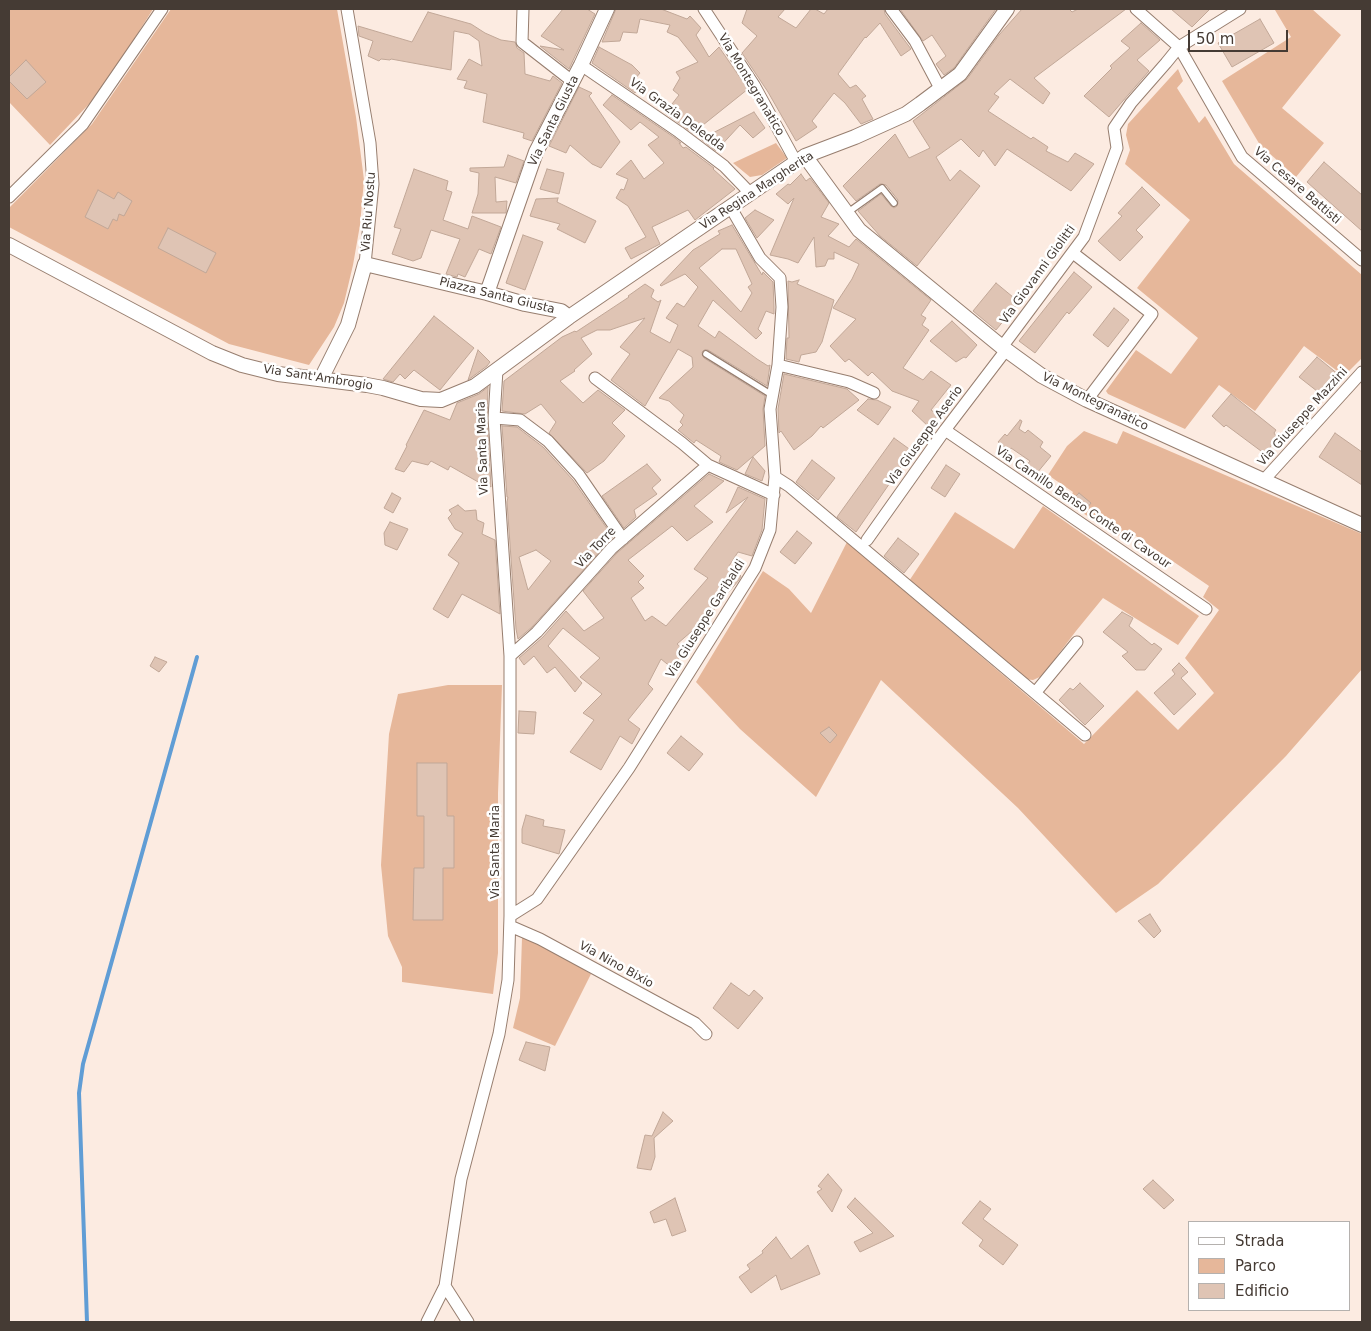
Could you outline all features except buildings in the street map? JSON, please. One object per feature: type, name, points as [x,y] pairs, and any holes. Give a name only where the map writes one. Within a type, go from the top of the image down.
[{"type":"street","points":[[9,197],[83,124],[162,9]]},
{"type":"street","name":"Via Riu Nostu","points":[[321,379],[348,325],[365,264],[373,176],[370,142],[347,9]]},
{"type":"street","points":[[523,9],[522,42],[572,81]]},
{"type":"street","name":"Via Santa Giusta","points":[[487,292],[536,152],[581,65],[607,9]]},
{"type":"street","name":"Via Montegranatico","points":[[704,9],[801,159],[859,230],[1004,348],[1042,376],[1087,400],[1362,525]]},
{"type":"street","points":[[891,9],[915,41],[940,90]]},
{"type":"street","name":"Via Regina Margherita","points":[[569,317],[801,159],[906,114],[960,74],[1007,9]]},
{"type":"street","name":"Via Cesare Battisti","points":[[1136,9],[1178,47],[1242,157],[1362,260]]},
{"type":"street","name":"Via Giovanni Giolitti","points":[[1004,348],[1084,237],[1117,148],[1114,128],[1131,102],[1178,47],[1240,9]]},
{"type":"street","name":"Via Grazia Deledda","points":[[581,65],[680,132],[724,166],[751,194]]},
{"type":"street","name":"Via Giuseppe Garibaldi","points":[[510,921],[537,899],[629,768],[755,568],[770,530],[775,477],[770,410],[778,365],[782,307],[780,278],[760,258],[731,208]]},
{"type":"street","name":"Via Sant'Ambrogio","points":[[9,245],[212,352],[242,365],[278,374],[383,388],[421,399],[440,400],[474,386],[498,370]]},
{"type":"street","points":[[1073,253],[1152,314],[1087,400]]},
{"type":"street","name":"Piazza Santa Giusta","points":[[365,264],[487,292],[525,304],[561,312],[569,317],[498,370]]},
{"type":"street","name":"Via Giuseppe Aserio","points":[[868,540],[1004,348]]},
{"type":"street","points":[[778,365],[849,382],[874,393]]},
{"type":"street","name":"Via Santa Maria","points":[[427,1322],[445,1286],[462,1179],[499,1034],[508,980],[510,921],[510,656],[494,418],[498,370]]},
{"type":"street","name":"Via Giuseppe Mazzini","points":[[1264,481],[1362,372]]},
{"type":"street","points":[[595,378],[682,443],[708,465],[774,495]]},
{"type":"street","points":[[494,418],[520,420],[548,441],[579,476],[623,539]]},
{"type":"street","name":"Via Camillo Benso Conte di Cavour","points":[[945,430],[1206,609]]},
{"type":"street","name":"Via Torre","points":[[510,656],[537,632],[612,548],[708,465]]},
{"type":"street","points":[[775,477],[789,486],[1085,735]]},
{"type":"street","points":[[1035,693],[1077,642]]},
{"type":"street","name":"Via Nino Bixio","points":[[510,921],[695,1023],[706,1034]]},
{"type":"street","points":[[445,1286],[468,1322]]},
{"type":"lane","points":[[847,213],[882,188],[894,203]]},
{"type":"lane","points":[[706,354],[772,395]]},
{"type":"green space","points":[[9,9],[153,9],[121,60],[90,103],[50,145],[9,102]]},
{"type":"green space","points":[[171,9],[337,9],[356,117],[364,180],[360,225],[344,303],[334,327],[309,365],[229,344],[9,227],[9,208],[92,124]]},
{"type":"green space","points":[[1312,9],[1341,35],[1282,108],[1324,143],[1296,177],[1260,145],[1222,81],[1291,37],[1275,10]]},
{"type":"green space","points":[[1178,69],[1183,81],[1177,88],[1199,123],[1205,116],[1234,164],[1362,275],[1362,358],[1344,376],[1304,346],[1255,411],[1219,385],[1185,429],[1108,394],[1106,391],[1136,350],[1171,374],[1198,338],[1137,288],[1190,220],[1125,164],[1130,150],[1126,135],[1128,124]]},
{"type":"green space","points":[[776,143],[787,158],[762,175],[750,177],[733,163]]},
{"type":"green space","points":[[1084,431],[1117,444],[1123,431],[1362,534],[1362,669],[1286,756],[1199,844],[1158,884],[1116,913],[1018,808],[881,680],[816,797],[740,729],[696,682],[763,571],[789,589],[811,613],[847,542],[1084,744],[1137,690],[1178,730],[1214,693],[1185,658],[1219,610],[1203,597],[1209,586],[1130,532],[1124,539],[1067,503],[1073,492],[1048,475],[1067,446]]},
{"type":"green space","points":[[1043,506],[1199,616],[1178,645],[1103,598],[1042,676],[1033,680],[1024,679],[909,581],[955,512],[1014,549]]},
{"type":"green space","points":[[448,685],[502,685],[498,793],[498,953],[493,994],[402,982],[402,967],[388,936],[381,865],[389,734],[398,694]]},
{"type":"green space","points":[[522,938],[536,939],[591,974],[555,1046],[513,1028],[520,998]]},
{"type":"waterway","points":[[87,1322],[79,1093],[83,1064],[197,657]]}]
